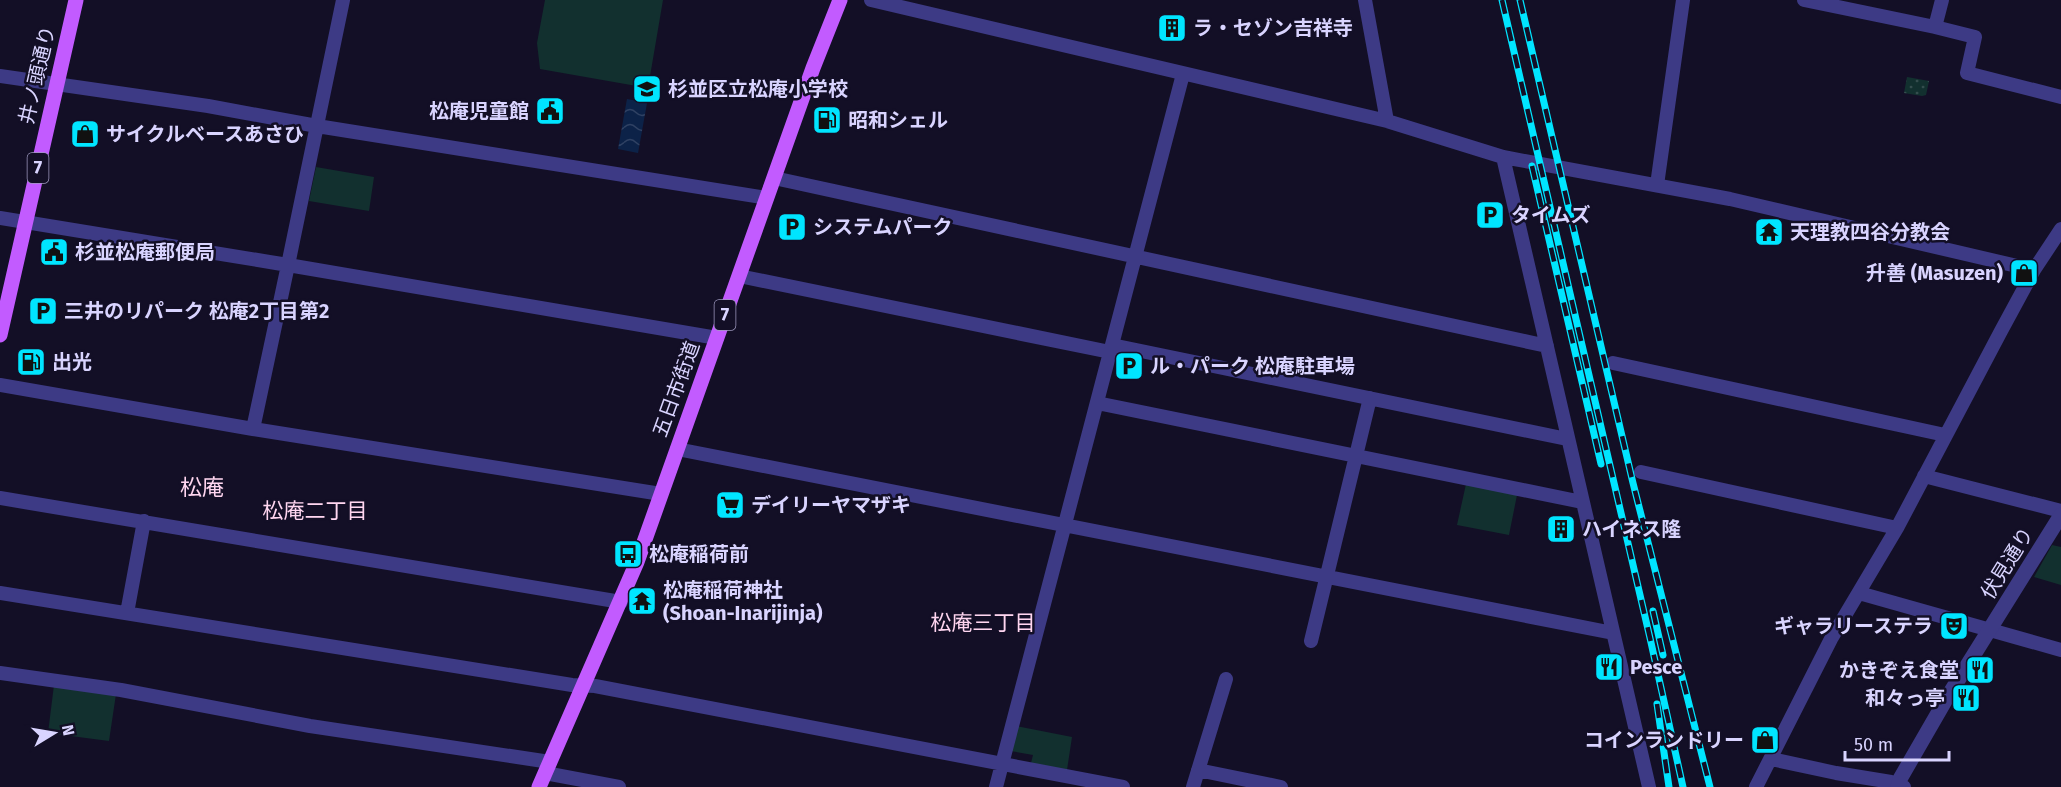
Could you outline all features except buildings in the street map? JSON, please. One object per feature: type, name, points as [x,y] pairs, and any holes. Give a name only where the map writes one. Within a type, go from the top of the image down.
[{"type":"main road","name":"井ノ頭通り","points":[[0,335],[76,0]]},
{"type":"main road","name":"五日市街道","points":[[545,774],[621,602],[662,494],[813,68],[840,0]]},
{"type":"street","points":[[253,429],[343,0]]},
{"type":"street","points":[[871,0],[1387,121],[1503,157],[1731,199],[2034,270]]},
{"type":"street","points":[[1365,0],[1387,121]]},
{"type":"street","points":[[1657,185],[1683,0]]},
{"type":"street","points":[[1804,0],[1975,37],[1967,73],[2061,98]]},
{"type":"street","points":[[1935,27],[1942,0]]},
{"type":"street","points":[[996,787],[1183,74]]},
{"type":"street","points":[[0,76],[197,105],[767,198]]},
{"type":"street","points":[[1503,157],[1649,787]]},
{"type":"street","points":[[774,178],[1547,346]]},
{"type":"street","points":[[0,218],[717,338]]},
{"type":"street","points":[[1756,787],[1831,639],[1897,528],[2034,270],[2061,229]]},
{"type":"street","points":[[739,276],[1370,398],[1567,439]]},
{"type":"street","points":[[1613,363],[1945,435]]},
{"type":"street","points":[[0,385],[253,429],[662,494]]},
{"type":"street","points":[[1311,641],[1370,398]]},
{"type":"street","points":[[1097,403],[1582,502]]},
{"type":"street","points":[[677,449],[1613,633]]},
{"type":"street","points":[[1641,472],[1897,528]]},
{"type":"street","points":[[1924,476],[2061,513]]},
{"type":"street","points":[[0,498],[621,602]]},
{"type":"street","name":"伏見通り","points":[[1900,787],[1900,779],[1945,701],[2061,513]]},
{"type":"street","points":[[127,614],[144,521]]},
{"type":"street","points":[[0,592],[572,685],[584,685],[1123,787]]},
{"type":"street","points":[[1859,592],[2061,650]]},
{"type":"street","points":[[0,673],[121,690],[618,787]]},
{"type":"street","points":[[1193,787],[1226,679]]},
{"type":"street","points":[[1771,759],[1891,782],[1900,787]]},
{"type":"street","points":[[1198,770],[1281,787]]},
{"type":"green space","points":[[545,0],[663,0],[648,88],[540,69],[537,43]]},
{"type":"green space","points":[[1907,77],[1929,81],[1926,95],[1904,93]]},
{"type":"green space","points":[[316,167],[374,177],[369,211],[309,201]]},
{"type":"green space","points":[[1466,484],[1517,495],[1509,535],[1457,525]]},
{"type":"green space","points":[[2052,545],[2061,547],[2061,585],[2034,577]]},
{"type":"green space","points":[[54,685],[116,694],[109,741],[48,733]]},
{"type":"green space","points":[[1016,726],[1072,737],[1067,770],[1031,763],[1033,755],[1011,751]]},
{"type":"water","points":[[627,99],[647,103],[638,153],[618,149]]},
{"type":"railway","points":[[1502,0],[1683,787]]},
{"type":"railway","points":[[1520,0],[1633,483],[1710,787]]},
{"type":"railway","points":[[1532,166],[1601,464]]},
{"type":"railway","points":[[1653,611],[1663,655]]},
{"type":"railway","points":[[1657,704],[1669,787]]},
{"type":"place","name":"ラ・セゾン吉祥寺","points":[[1172,28]]},
{"type":"place","name":"杉並区立松庵小学校","points":[[647,89]]},
{"type":"place","name":"松庵児童館","points":[[550,111]]},
{"type":"place","name":"昭和シェル","points":[[827,120]]},
{"type":"place","name":"サイクルベースあさひ","points":[[85,134]]},
{"type":"place","name":"タイムズ","points":[[1490,215]]},
{"type":"place","name":"システムパーク","points":[[792,227]]},
{"type":"place","name":"天理教四谷分教会","points":[[1769,232]]},
{"type":"place","name":"杉並松庵郵便局","points":[[54,252]]},
{"type":"place","name":"升善 (Masuzen)","points":[[2024,273]]},
{"type":"place","name":"三井のリパーク 松庵2丁目第2","points":[[43,311]]},
{"type":"place","name":"出光","points":[[31,362]]},
{"type":"place","name":"ル・パーク 松庵駐車場","points":[[1129,366]]},
{"type":"place","name":"デイリーヤマザキ","points":[[730,505]]},
{"type":"place","name":"ハイネス隆","points":[[1561,529]]},
{"type":"place","name":"松庵稲荷前","points":[[628,554]]},
{"type":"place","name":"松庵稲荷神社 (Shoan-Inarijinja)","points":[[642,601]]},
{"type":"place","name":"ギャラリーステラ","points":[[1954,626]]},
{"type":"place","name":"Pesce","points":[[1609,667]]},
{"type":"place","name":"かきぞえ食堂","points":[[1980,670]]},
{"type":"place","name":"和々っ亭","points":[[1966,698]]},
{"type":"place","name":"コインランドリー","points":[[1765,740]]},
{"type":"district","name":"松庵","points":[[202,487]]},
{"type":"district","name":"松庵二丁目","points":[[315,511]]},
{"type":"district","name":"松庵三丁目","points":[[983,623]]}]
